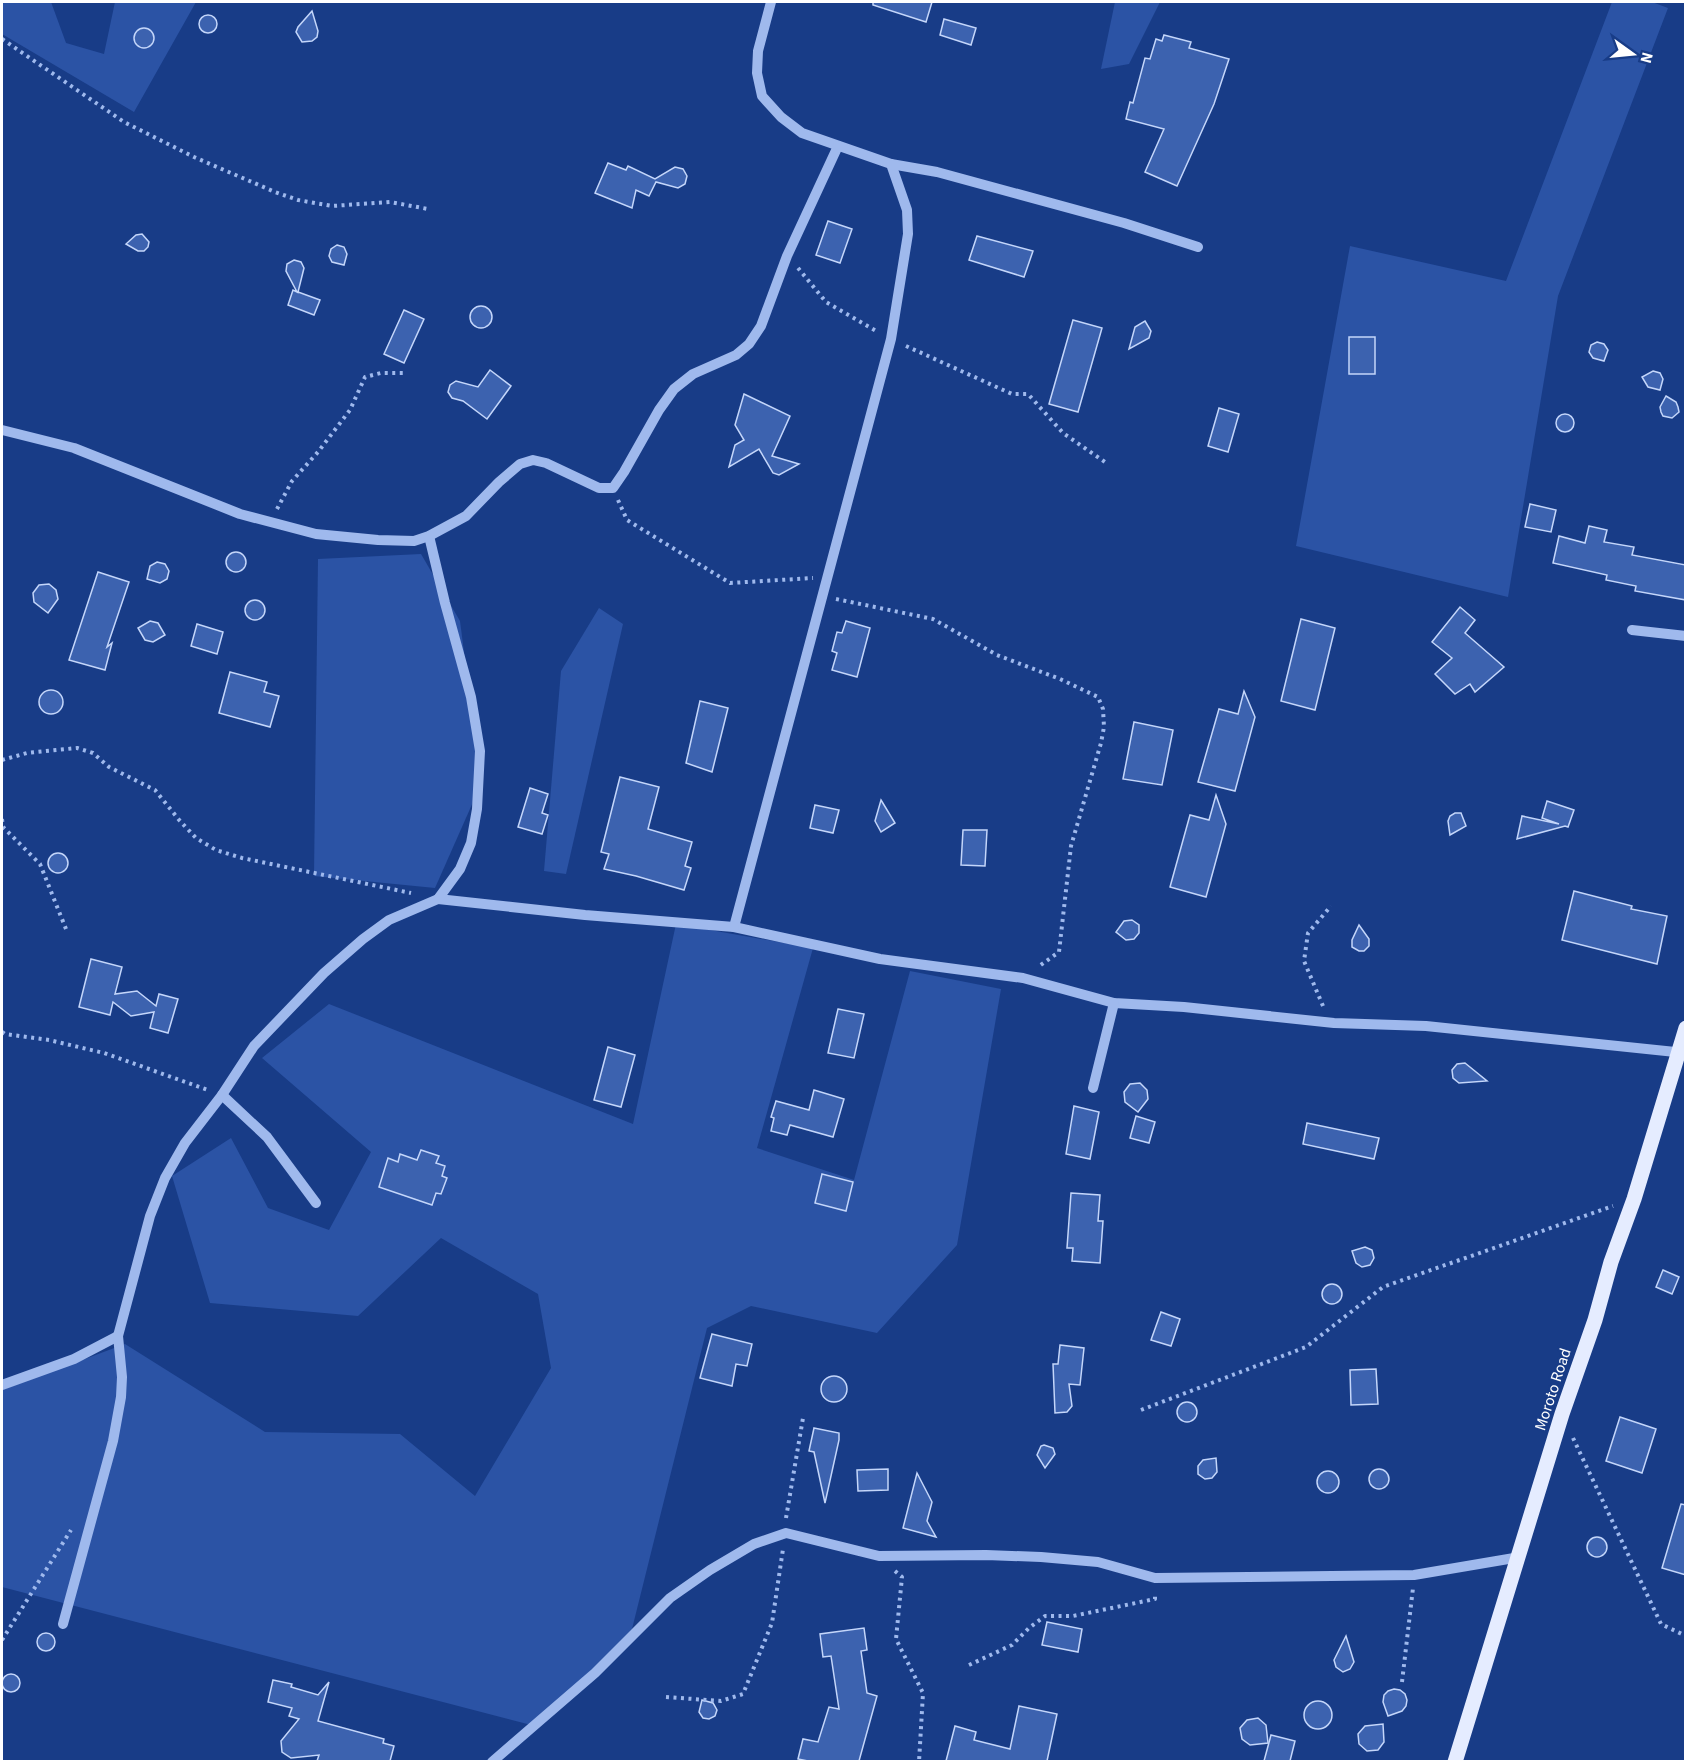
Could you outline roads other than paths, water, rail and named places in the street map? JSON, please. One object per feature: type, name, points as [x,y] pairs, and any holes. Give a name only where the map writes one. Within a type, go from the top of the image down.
[{"type":"main road","name":"Moroto Road","points":[[1455,1761],[1520,1557],[1562,1414],[1682,1053],[1686,1028]]},
{"type":"street","points":[[771,2],[758,51],[757,73],[762,96],[781,117],[802,133],[891,164],[948,175],[1124,223],[1198,247]]},
{"type":"street","points":[[2,430],[74,448],[240,514],[270,523],[316,534],[378,540],[414,541],[429,536],[466,516],[520,464],[533,460],[546,463],[599,488],[613,488],[674,389],[693,374],[736,355],[749,344],[761,326],[787,255],[838,146]]},
{"type":"street","points":[[734,927],[891,339],[908,234],[907,210],[891,164]]},
{"type":"street","points":[[429,536],[471,697],[480,751],[477,809],[471,843],[460,869],[438,899]]},
{"type":"street","points":[[1632,630],[1686,636]]},
{"type":"street","points":[[63,1624],[113,1441],[121,1387],[118,1336],[150,1216],[165,1178],[185,1143],[222,1095],[254,1046],[324,973],[389,920],[438,899],[585,915],[734,927],[880,959],[1023,978],[1114,1003],[1184,1007],[1334,1023],[1426,1026],[1682,1053]]},
{"type":"street","points":[[1093,1088],[1114,1003]]},
{"type":"street","points":[[222,1095],[267,1137],[316,1203]]},
{"type":"street","points":[[2,1385],[74,1359],[118,1336]]},
{"type":"street","points":[[492,1761],[595,1674],[670,1598],[710,1570],[754,1544],[786,1533],[879,1556],[986,1555],[1070,1559],[1098,1562],[1155,1578],[1414,1575],[1520,1557]]}]
